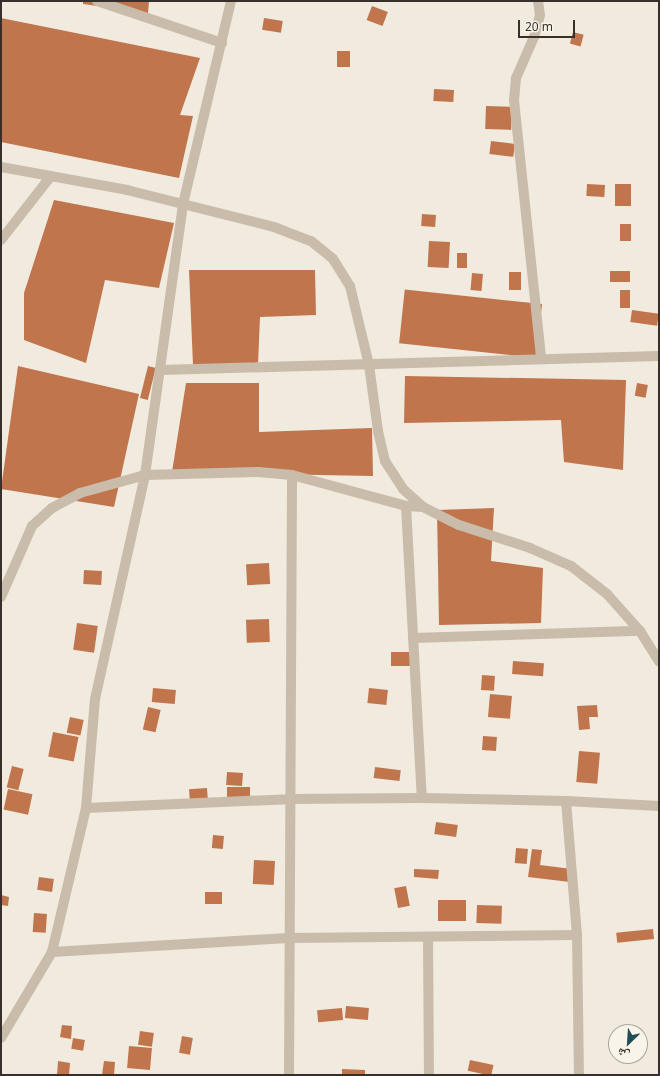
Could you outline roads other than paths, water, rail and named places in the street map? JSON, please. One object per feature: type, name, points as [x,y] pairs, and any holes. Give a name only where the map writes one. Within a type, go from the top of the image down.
[{"type":"street","points":[[97,1],[222,44]]},
{"type":"street","points":[[1,1038],[52,952],[86,808],[96,698],[145,475],[184,204],[231,1]]},
{"type":"street","points":[[538,1],[540,15],[534,37],[516,78],[514,100],[540,359]]},
{"type":"street","points":[[1,167],[127,190],[274,227],[310,241],[333,259],[350,286],[369,365],[378,431],[385,461],[403,490],[423,507],[459,525],[530,548],[571,566],[607,594],[640,631],[659,662]]},
{"type":"street","points":[[1,240],[51,176]]},
{"type":"street","points":[[160,370],[659,356]]},
{"type":"street","points":[[1,597],[32,526],[52,508],[80,493],[145,475],[258,472],[292,475],[406,506],[423,507]]},
{"type":"street","points":[[290,1075],[289,799],[292,475]]},
{"type":"street","points":[[406,506],[422,798]]},
{"type":"street","points":[[413,638],[640,631]]},
{"type":"street","points":[[86,808],[289,799],[422,798],[566,801],[659,806]]},
{"type":"street","points":[[566,801],[577,935],[579,1075]]},
{"type":"street","points":[[52,952],[289,938],[428,938],[577,935]]},
{"type":"street","points":[[428,938],[429,1075]]}]
